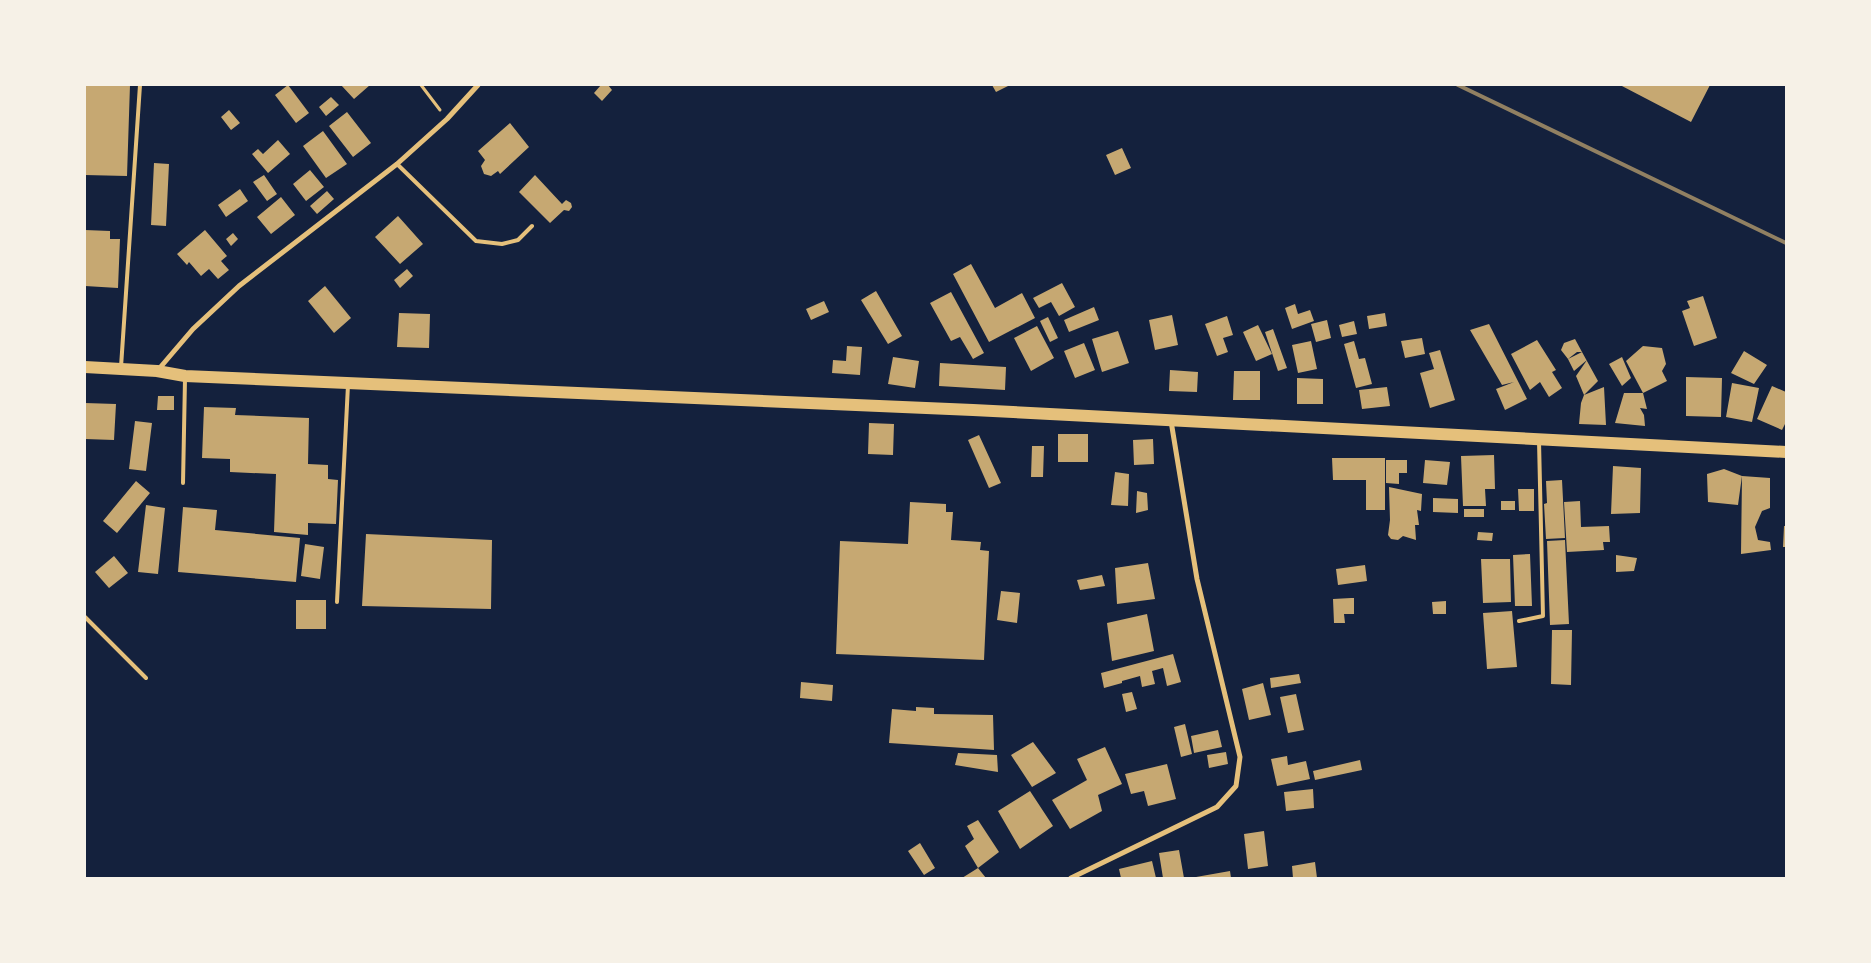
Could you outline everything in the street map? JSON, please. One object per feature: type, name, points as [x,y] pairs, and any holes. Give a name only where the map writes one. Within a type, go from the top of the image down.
[{"type":"main road","points":[[85,367],[157,371],[185,376],[963,409],[1786,452]]},
{"type":"street","points":[[157,371],[193,329],[239,286],[397,164],[447,119],[478,85]]},
{"type":"street","points":[[1071,878],[1217,807],[1236,786],[1240,757],[1197,579],[1171,421]]},
{"type":"lane","points":[[121,369],[140,85]]},
{"type":"lane","points":[[397,164],[476,241],[502,244],[518,240],[532,226]]},
{"type":"lane","points":[[183,483],[185,376]]},
{"type":"lane","points":[[337,602],[348,382]]},
{"type":"lane","points":[[1519,621],[1543,616],[1539,439]]},
{"type":"lane","points":[[85,617],[146,678]]},
{"type":"path","points":[[421,85],[447,119]]},
{"type":"building","points":[[85,85],[130,85],[127,176],[85,175]]},
{"type":"building","points":[[288,85],[309,113],[296,123],[275,95]]},
{"type":"building","points":[[341,85],[370,85],[354,99]]},
{"type":"building","points":[[601,85],[608,85],[612,90],[602,101],[594,93]]},
{"type":"building","points":[[992,85],[1010,85],[996,92]]},
{"type":"building","points":[[1620,85],[1710,85],[1691,122]]},
{"type":"building","points":[[331,97],[339,105],[326,116],[319,107]]},
{"type":"building","points":[[229,110],[240,123],[231,130],[221,117]]},
{"type":"building","points":[[347,112],[371,143],[353,157],[329,126]]},
{"type":"building","points":[[510,123],[529,147],[500,174],[498,171],[491,176],[484,174],[481,166],[485,160],[478,151]]},
{"type":"building","points":[[323,131],[347,164],[326,178],[303,146]]},
{"type":"building","points":[[278,140],[290,154],[268,173],[252,154],[258,149],[263,154]]},
{"type":"building","points":[[1122,148],[1131,168],[1115,175],[1106,155]]},
{"type":"building","points":[[154,163],[169,164],[166,226],[151,225]]},
{"type":"building","points":[[310,170],[324,187],[306,201],[293,184]]},
{"type":"building","points":[[264,175],[277,194],[267,201],[253,182]]},
{"type":"building","points":[[535,175],[562,204],[566,200],[571,203],[572,207],[569,211],[564,210],[550,223],[519,192]]},
{"type":"building","points":[[240,189],[248,201],[226,217],[218,205]]},
{"type":"building","points":[[327,191],[334,199],[317,214],[310,206]]},
{"type":"building","points":[[281,197],[295,215],[271,234],[257,217]]},
{"type":"building","points":[[398,216],[423,244],[400,264],[375,237]]},
{"type":"building","points":[[85,230],[110,231],[110,239],[120,239],[118,288],[85,286]]},
{"type":"building","points":[[205,230],[227,256],[221,261],[229,270],[218,279],[209,269],[201,276],[189,262],[187,265],[177,254]]},
{"type":"building","points":[[233,233],[238,239],[231,246],[226,239]]},
{"type":"building","points":[[971,264],[995,308],[1022,293],[1035,318],[989,342],[953,274]]},
{"type":"building","points":[[407,269],[413,276],[400,288],[394,280]]},
{"type":"building","points":[[1062,283],[1075,307],[1059,316],[1051,302],[1039,308],[1033,298]]},
{"type":"building","points":[[325,286],[351,318],[334,333],[308,301]]},
{"type":"building","points":[[876,291],[902,336],[888,344],[861,300]]},
{"type":"building","points":[[951,292],[984,353],[973,359],[960,337],[951,341],[930,303]]},
{"type":"building","points":[[1703,296],[1717,338],[1694,346],[1682,311],[1690,308],[1687,301]]},
{"type":"building","points":[[824,301],[829,312],[811,320],[806,309]]},
{"type":"building","points":[[1295,304],[1298,314],[1310,310],[1314,321],[1292,329],[1285,308]]},
{"type":"building","points":[[1094,307],[1099,320],[1069,332],[1064,320]]},
{"type":"building","points":[[399,313],[430,314],[429,348],[397,347]]},
{"type":"building","points":[[1385,313],[1387,326],[1369,329],[1367,316]]},
{"type":"building","points":[[1172,315],[1178,345],[1155,350],[1149,320]]},
{"type":"building","points":[[1227,316],[1233,335],[1223,338],[1228,352],[1217,356],[1205,324]]},
{"type":"building","points":[[1048,317],[1058,338],[1050,342],[1040,321]]},
{"type":"building","points":[[1327,320],[1331,338],[1316,342],[1311,324]]},
{"type":"building","points":[[1354,321],[1357,334],[1342,337],[1339,325]]},
{"type":"building","points":[[1489,324],[1527,399],[1505,410],[1496,389],[1514,382],[1502,385],[1470,330]]},
{"type":"building","points":[[1258,325],[1272,354],[1256,361],[1243,332]]},
{"type":"building","points":[[1037,326],[1054,358],[1031,371],[1014,338]]},
{"type":"building","points":[[1273,329],[1287,368],[1278,371],[1265,332]]},
{"type":"building","points":[[1118,331],[1129,363],[1102,372],[1092,339]]},
{"type":"building","points":[[1422,338],[1425,354],[1405,358],[1401,341]]},
{"type":"building","points":[[1575,339],[1582,352],[1577,352],[1568,359],[1561,350],[1564,343]]},
{"type":"building","points":[[1537,340],[1556,370],[1552,372],[1562,388],[1549,397],[1540,382],[1530,390],[1511,354]]},
{"type":"building","points":[[1311,341],[1317,369],[1298,373],[1292,345]]},
{"type":"building","points":[[1354,341],[1359,359],[1365,358],[1372,384],[1356,388],[1344,344]]},
{"type":"building","points":[[1084,343],[1095,370],[1075,378],[1064,351]]},
{"type":"building","points":[[847,346],[862,347],[860,375],[832,373],[833,360],[846,361]]},
{"type":"building","points":[[1643,346],[1662,348],[1666,364],[1662,371],[1667,381],[1643,393],[1626,361]]},
{"type":"building","points":[[1440,350],[1455,400],[1430,408],[1420,373],[1434,369],[1429,353]]},
{"type":"building","points":[[1744,351],[1767,365],[1754,384],[1731,373]]},
{"type":"building","points":[[1582,352],[1587,360],[1574,371],[1568,359]]},
{"type":"building","points":[[893,357],[919,361],[915,388],[888,384]]},
{"type":"building","points":[[1622,357],[1631,378],[1622,386],[1609,364]]},
{"type":"building","points":[[1587,360],[1598,381],[1584,395],[1576,376]]},
{"type":"building","points":[[940,363],[1006,367],[1005,390],[939,386]]},
{"type":"building","points":[[1170,370],[1198,372],[1197,392],[1169,391]]},
{"type":"building","points":[[1234,371],[1260,371],[1260,400],[1233,400]]},
{"type":"building","points":[[1686,377],[1722,378],[1721,417],[1686,416]]},
{"type":"building","points":[[1297,378],[1323,379],[1323,404],[1297,404]]},
{"type":"building","points":[[1732,383],[1759,388],[1752,422],[1726,417]]},
{"type":"building","points":[[1772,386],[1786,392],[1786,422],[1782,430],[1757,419]]},
{"type":"building","points":[[1387,387],[1390,406],[1362,409],[1359,390]]},
{"type":"building","points":[[1604,387],[1606,425],[1579,424],[1581,403],[1584,395]]},
{"type":"building","points":[[1624,393],[1643,393],[1647,409],[1640,408],[1644,415],[1645,426],[1615,423]]},
{"type":"building","points":[[158,396],[174,396],[174,410],[157,410]]},
{"type":"building","points":[[85,403],[116,404],[114,440],[85,439]]},
{"type":"building","points":[[204,407],[236,408],[235,415],[309,418],[308,464],[328,465],[328,479],[338,480],[336,524],[308,523],[308,535],[274,532],[276,474],[230,472],[230,459],[202,458]]},
{"type":"building","points":[[135,421],[152,423],[146,471],[129,469]]},
{"type":"building","points":[[869,423],[894,424],[893,455],[868,454]]},
{"type":"building","points":[[1058,434],[1088,434],[1088,462],[1058,462]]},
{"type":"building","points":[[979,435],[1001,483],[989,488],[968,440]]},
{"type":"building","points":[[1153,439],[1154,464],[1134,465],[1133,440]]},
{"type":"building","points":[[1032,446],[1044,446],[1043,477],[1031,477]]},
{"type":"building","points":[[1494,455],[1495,489],[1485,489],[1486,506],[1463,506],[1461,456]]},
{"type":"building","points":[[1332,458],[1385,458],[1385,510],[1366,510],[1366,480],[1333,480]]},
{"type":"building","points":[[1386,460],[1407,460],[1407,473],[1399,473],[1399,484],[1386,483]]},
{"type":"building","points":[[1425,460],[1450,462],[1447,485],[1423,483]]},
{"type":"building","points":[[1613,466],[1641,468],[1640,513],[1611,514]]},
{"type":"building","points":[[1724,469],[1742,476],[1738,505],[1708,502],[1707,474]]},
{"type":"building","points":[[1115,472],[1129,474],[1128,506],[1111,505]]},
{"type":"building","points":[[1742,476],[1770,478],[1770,508],[1762,511],[1755,527],[1758,540],[1770,542],[1771,550],[1741,554]]},
{"type":"building","points":[[1562,480],[1565,538],[1546,539],[1544,504],[1547,503],[1546,481]]},
{"type":"building","points":[[136,481],[150,493],[117,533],[103,521]]},
{"type":"building","points":[[1389,487],[1422,494],[1421,511],[1417,510],[1419,525],[1415,525],[1416,540],[1403,536],[1398,540],[1391,539],[1388,535],[1390,520]]},
{"type":"building","points":[[1518,489],[1534,489],[1534,511],[1519,511]]},
{"type":"building","points":[[1137,491],[1147,493],[1148,510],[1136,513]]},
{"type":"building","points":[[1433,498],[1458,499],[1458,513],[1433,512]]},
{"type":"building","points":[[1501,501],[1515,501],[1515,510],[1501,510]]},
{"type":"building","points":[[1580,501],[1581,527],[1609,526],[1610,542],[1603,542],[1604,550],[1567,552],[1564,502]]},
{"type":"building","points":[[910,502],[946,504],[946,512],[953,512],[951,540],[981,542],[980,550],[989,551],[984,660],[836,654],[840,541],[908,544]]},
{"type":"building","points":[[146,505],[165,508],[158,574],[138,572]]},
{"type":"building","points":[[183,507],[217,510],[215,530],[300,538],[296,582],[178,572]]},
{"type":"building","points":[[1464,509],[1484,509],[1484,517],[1464,517]]},
{"type":"building","points":[[1784,526],[1786,526],[1786,547],[1783,547]]},
{"type":"building","points":[[1478,532],[1493,533],[1492,541],[1477,540]]},
{"type":"building","points":[[366,534],[492,540],[491,609],[362,606]]},
{"type":"building","points":[[1565,540],[1569,624],[1550,625],[1547,541]]},
{"type":"building","points":[[305,544],[324,547],[320,579],[301,576]]},
{"type":"building","points":[[1530,554],[1532,606],[1515,606],[1513,555]]},
{"type":"building","points":[[1616,555],[1637,558],[1634,571],[1616,572]]},
{"type":"building","points":[[114,556],[128,573],[109,588],[95,572]]},
{"type":"building","points":[[1481,559],[1510,559],[1511,602],[1483,603]]},
{"type":"building","points":[[1148,563],[1155,599],[1117,604],[1115,568]]},
{"type":"building","points":[[1365,565],[1367,581],[1338,585],[1336,569]]},
{"type":"building","points":[[1102,575],[1105,586],[1080,590],[1077,580]]},
{"type":"building","points":[[1001,591],[1020,593],[1017,623],[997,620]]},
{"type":"building","points":[[1354,598],[1354,614],[1344,614],[1345,623],[1334,623],[1333,599]]},
{"type":"building","points":[[296,600],[326,600],[326,629],[296,629]]},
{"type":"building","points":[[1446,601],[1446,614],[1433,614],[1432,602]]},
{"type":"building","points":[[1512,611],[1517,667],[1487,669],[1483,613]]},
{"type":"building","points":[[1147,614],[1154,651],[1112,661],[1107,623]]},
{"type":"building","points":[[1552,630],[1572,630],[1571,685],[1551,684]]},
{"type":"building","points":[[1173,654],[1181,682],[1167,686],[1163,668],[1152,671],[1155,684],[1142,687],[1140,676],[1104,688],[1101,673]]},
{"type":"building","points":[[1299,674],[1301,683],[1271,688],[1270,678]]},
{"type":"building","points":[[801,682],[833,685],[832,701],[800,698]]},
{"type":"building","points":[[1263,683],[1271,715],[1249,720],[1242,689]]},
{"type":"building","points":[[1132,692],[1137,709],[1126,712],[1122,694]]},
{"type":"building","points":[[1296,694],[1304,730],[1288,733],[1280,697]]},
{"type":"building","points":[[916,707],[934,708],[934,714],[993,715],[994,750],[889,743],[892,709],[916,711]]},
{"type":"building","points":[[1185,724],[1192,754],[1181,757],[1174,727]]},
{"type":"building","points":[[1218,730],[1222,747],[1194,753],[1191,736]]},
{"type":"building","points":[[1033,742],[1056,773],[1032,787],[1011,755]]},
{"type":"building","points":[[1105,747],[1122,784],[1098,795],[1102,811],[1070,829],[1052,800],[1087,780],[1077,759]]},
{"type":"building","points":[[1226,752],[1228,764],[1209,768],[1207,755]]},
{"type":"building","points":[[958,753],[997,755],[998,772],[955,765]]},
{"type":"building","points":[[1287,756],[1288,765],[1306,761],[1310,779],[1277,786],[1271,759]]},
{"type":"building","points":[[1360,760],[1362,770],[1315,780],[1313,771]]},
{"type":"building","points":[[1167,764],[1176,799],[1148,806],[1144,791],[1131,794],[1125,774]]},
{"type":"building","points":[[1313,789],[1314,808],[1286,811],[1284,792]]},
{"type":"building","points":[[1030,791],[1053,826],[1020,849],[998,811]]},
{"type":"building","points":[[978,820],[999,852],[978,868],[965,846],[974,839],[967,826]]},
{"type":"building","points":[[1264,831],[1268,866],[1248,869],[1244,834]]},
{"type":"building","points":[[920,843],[935,868],[924,875],[908,851]]},
{"type":"building","points":[[1179,850],[1184,878],[1163,878],[1159,853]]},
{"type":"building","points":[[1152,861],[1156,878],[1121,878],[1119,869]]},
{"type":"building","points":[[1315,862],[1317,878],[1293,878],[1292,866]]},
{"type":"building","points":[[978,868],[986,878],[962,878]]},
{"type":"building","points":[[1230,871],[1231,878],[1196,878],[1196,877]]},
{"type":"railway","points":[[1458,85],[1786,243]]}]
